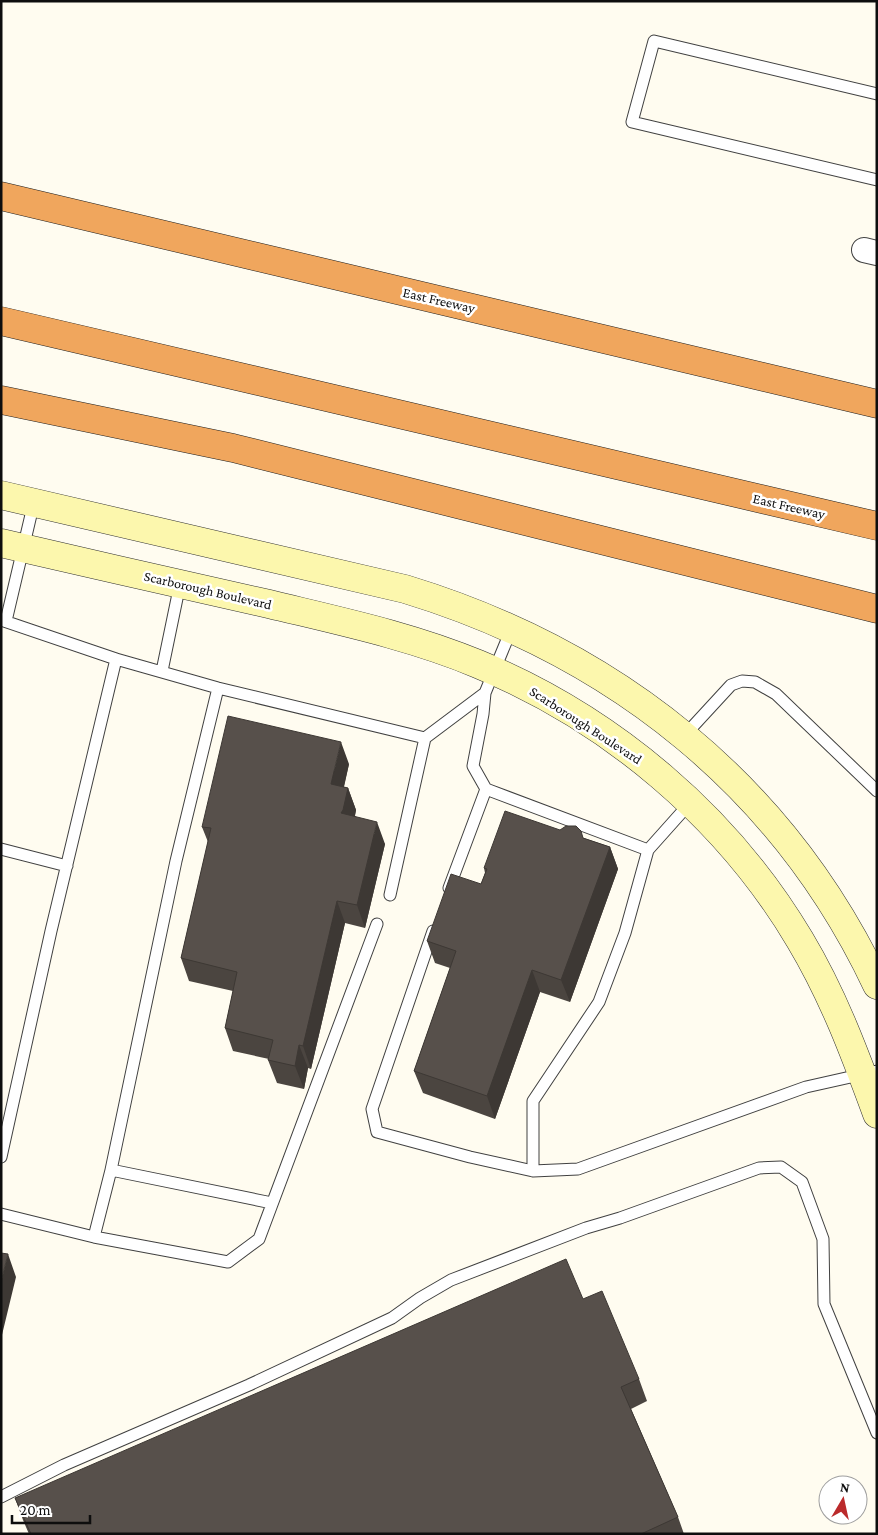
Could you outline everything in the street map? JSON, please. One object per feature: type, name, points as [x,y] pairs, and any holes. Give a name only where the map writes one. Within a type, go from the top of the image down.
[{"type":"highway","name":"East Freeway","points":[[1,196],[877,404]]},
{"type":"highway","name":"East Freeway","points":[[1,321],[877,526]]},
{"type":"highway","points":[[1,400],[233,448],[877,609]]},
{"type":"street","points":[[1,495],[405,589],[466,609],[549,646],[603,677],[631,696],[684,736],[732,778],[778,828],[792,847],[836,910],[877,985]]},
{"type":"street","name":"Scarborough Boulevard","points":[[12,546],[397,636],[450,653],[489,682],[532,688],[612,738],[664,778],[690,803],[720,834],[764,885],[799,938],[828,991],[849,1039],[869,1072],[877,1114]]},
{"type":"lane","points":[[877,94],[654,41],[632,122],[877,180]]},
{"type":"lane","points":[[34,502],[12,546],[4,620],[116,659],[218,688],[425,738]]},
{"type":"lane","points":[[162,672],[180,584]]},
{"type":"lane","points":[[512,628],[489,682],[473,766],[486,789],[648,850]]},
{"type":"lane","points":[[1,1157],[116,659]]},
{"type":"lane","points":[[684,736],[731,685],[742,681],[755,682],[776,694],[877,791]]},
{"type":"lane","points":[[390,895],[425,738],[489,682]]},
{"type":"lane","points":[[94,1238],[112,1170],[176,861],[218,688]]},
{"type":"lane","points":[[445,898],[486,789]]},
{"type":"lane","points":[[533,1171],[533,1100],[599,1002],[625,933],[648,850],[690,803]]},
{"type":"lane","points":[[1,848],[67,866]]},
{"type":"lane","points":[[1,1214],[94,1238],[228,1262],[260,1239],[377,924]]},
{"type":"lane","points":[[436,924],[372,1109],[378,1132],[470,1157],[533,1171],[578,1169],[806,1087],[869,1072]]},
{"type":"lane","points":[[1,1497],[64,1465],[249,1385],[392,1318],[420,1298],[451,1280],[586,1228],[620,1218],[759,1168],[781,1167],[802,1182],[823,1239],[824,1304],[877,1433]]},
{"type":"lane","points":[[112,1170],[272,1203]]},
{"type":"building","points":[[228,716],[341,742],[331,784],[348,788],[341,813],[377,822],[357,905],[337,901],[303,1046],[299,1045],[295,1066],[268,1060],[273,1040],[225,1028],[237,972],[181,958],[211,828],[202,827]]},
{"type":"building","points":[[505,811],[560,830],[566,826],[576,826],[581,831],[583,838],[610,847],[561,980],[532,970],[487,1096],[414,1071],[456,951],[427,941],[451,874],[481,884],[487,869],[484,868]]},
{"type":"building","points":[[1,1253],[8,1254],[1,1282]]},
{"type":"building","points":[[566,1259],[583,1299],[602,1291],[639,1379],[621,1387],[678,1517],[641,1534],[31,1534],[15,1498]]}]
